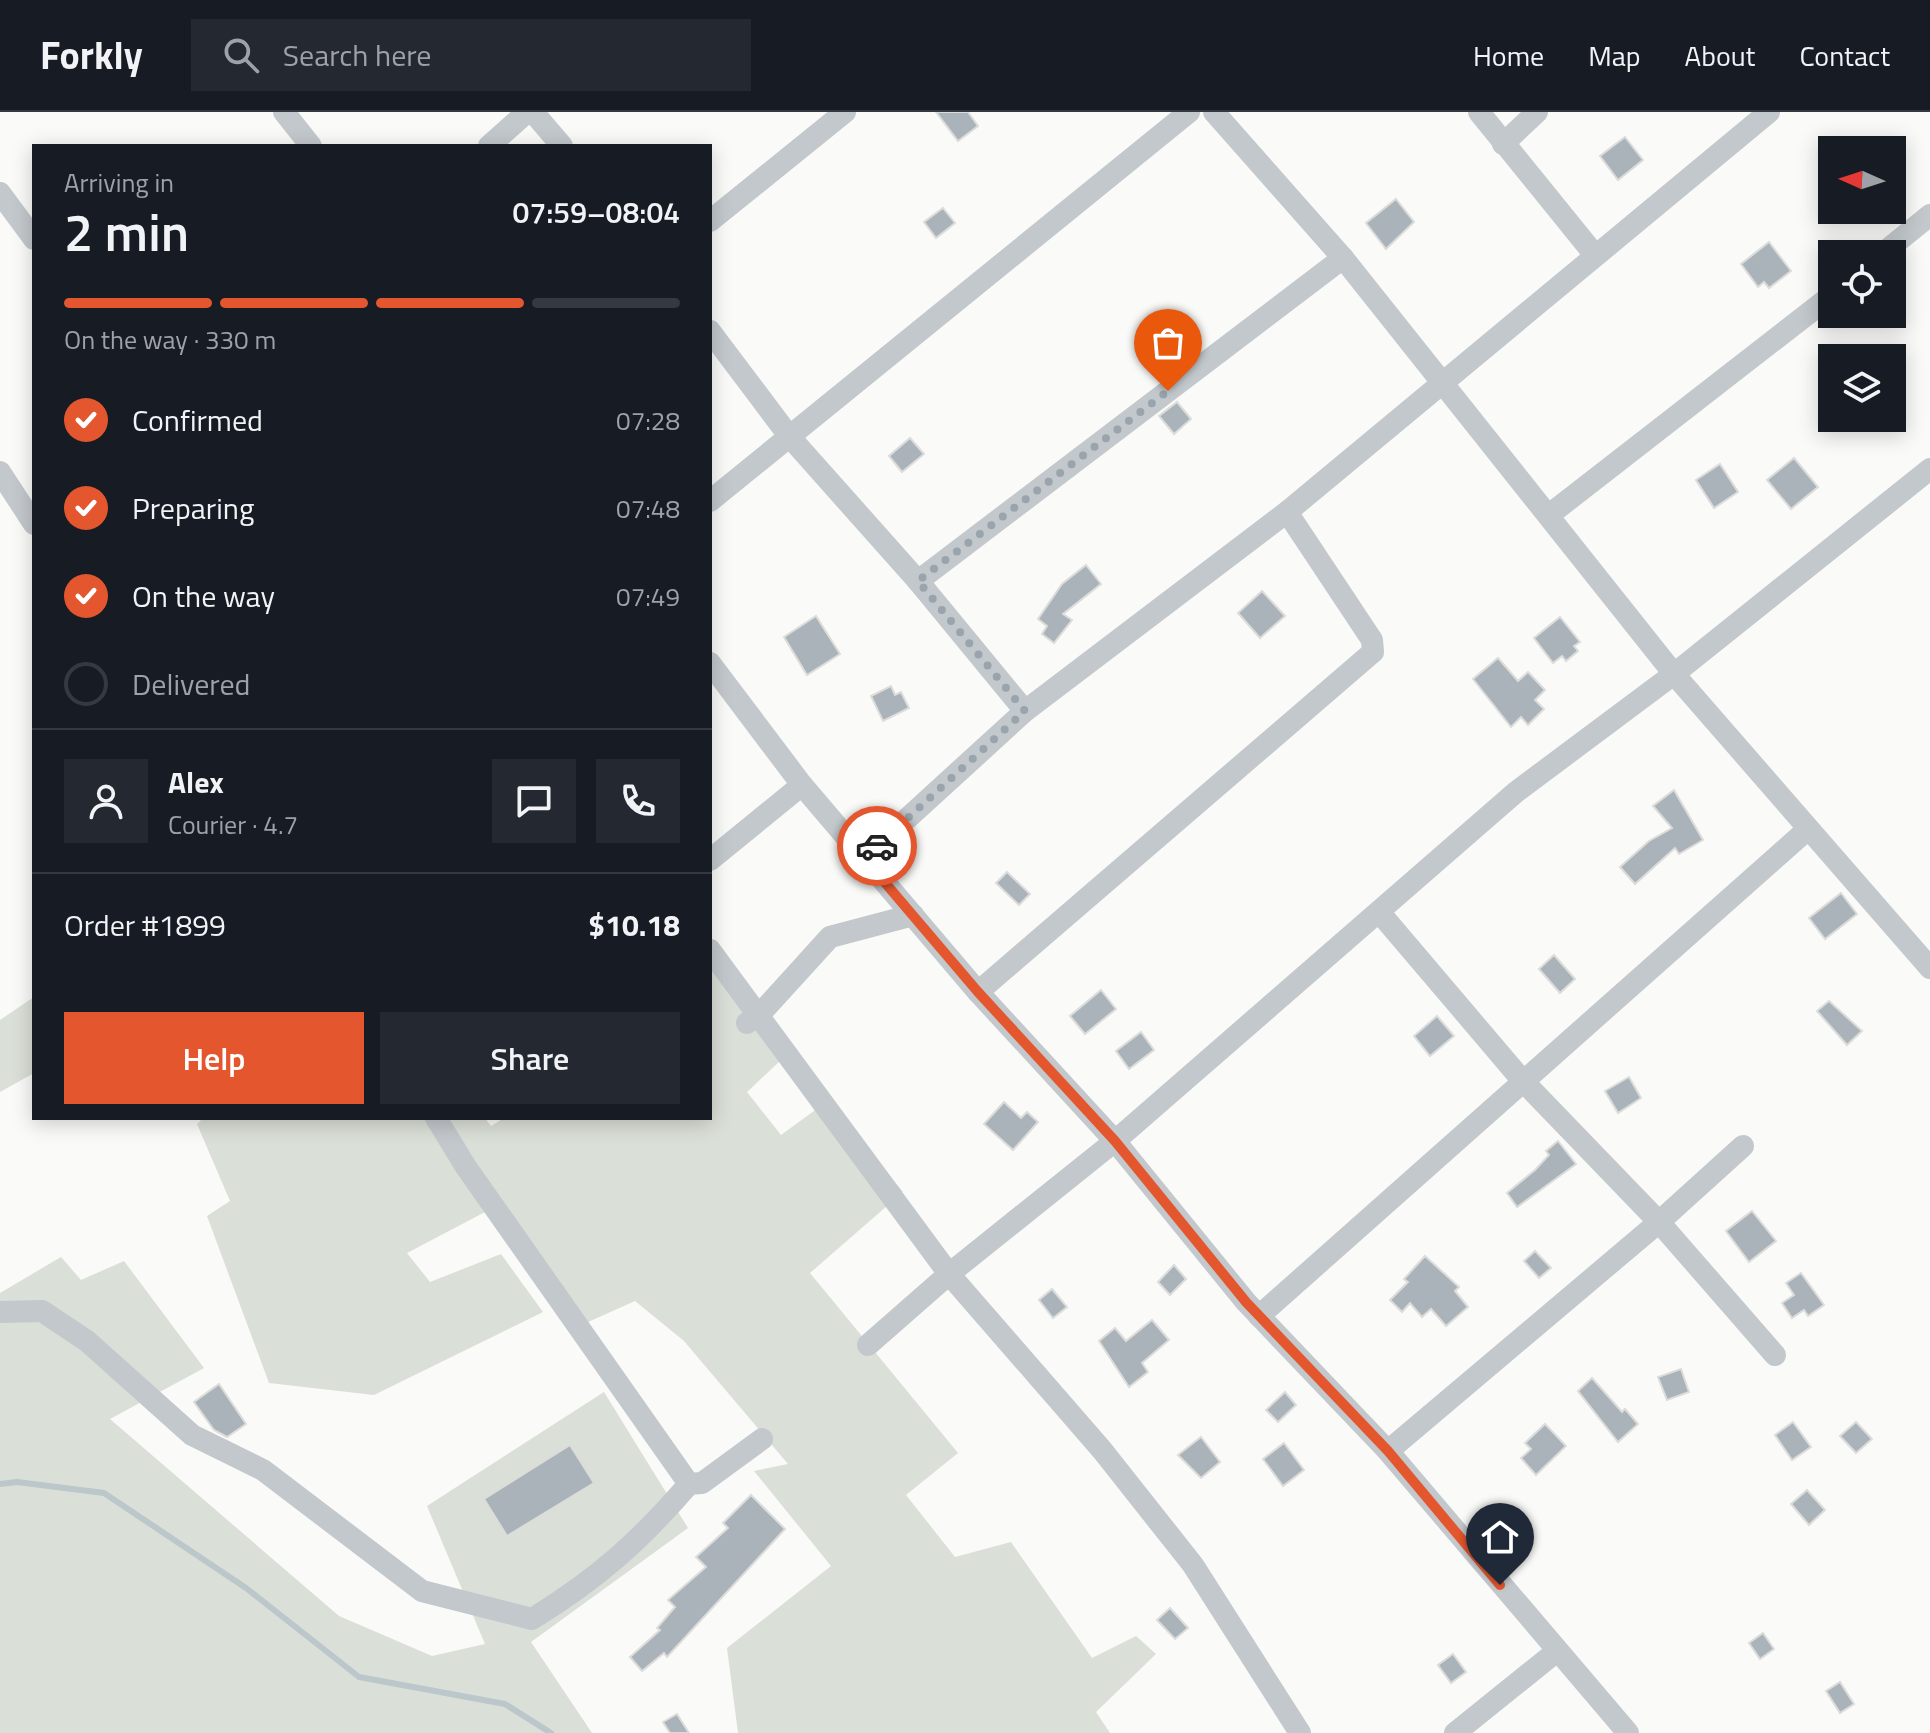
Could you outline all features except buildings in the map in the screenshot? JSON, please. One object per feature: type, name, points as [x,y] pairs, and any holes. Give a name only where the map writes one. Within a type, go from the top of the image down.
[{"type":"street","points":[[284,112],[309,144]]},
{"type":"street","points":[[491,144],[530,112],[560,144]]},
{"type":"street","points":[[712,219],[845,112]]},
{"type":"street","points":[[712,499],[1189,112]]},
{"type":"street","points":[[1214,112],[1343,258],[1674,674],[1930,968]]},
{"type":"street","points":[[1479,112],[1594,254]]},
{"type":"street","points":[[1503,144],[1537,112]]},
{"type":"street","points":[[864,858],[1025,711],[1287,512],[1594,254],[1769,112]]},
{"type":"street","points":[[0,193],[32,236]]},
{"type":"street","points":[[1899,240],[1930,215]]},
{"type":"street","points":[[918,581],[1343,258]]},
{"type":"street","points":[[1549,515],[1818,306]]},
{"type":"street","points":[[712,334],[789,436],[918,581],[1025,711]]},
{"type":"street","points":[[868,1345],[949,1274],[1115,1141],[1516,792],[1674,674],[1930,469]]},
{"type":"street","points":[[0,472],[32,521]]},
{"type":"street","points":[[978,992],[1373,652],[1372,640],[1287,512]]},
{"type":"street","points":[[712,666],[802,785],[978,992],[1115,1141],[1259,1316],[1388,1451],[1628,1733]]},
{"type":"street","points":[[712,858],[802,785]]},
{"type":"street","points":[[1259,1316],[1808,829]]},
{"type":"street","points":[[1380,913],[1522,1080],[1659,1222],[1775,1355]]},
{"type":"street","points":[[754,1018],[830,937],[913,915]]},
{"type":"street","points":[[712,953],[754,1018],[949,1274],[1102,1450],[1193,1565],[1300,1733]]},
{"type":"street","points":[[437,1120],[466,1167],[689,1484]]},
{"type":"street","points":[[1388,1451],[1659,1222],[1743,1146]]},
{"type":"street","points":[[0,1312],[42,1311],[87,1341],[192,1435],[263,1470],[422,1591],[532,1619],[580,1590],[642,1539],[689,1484],[702,1483],[762,1439]]},
{"type":"street","points":[[1455,1733],[1557,1651]]},
{"type":"shaded area","points":[[712,965],[780,1061],[747,1092],[781,1135],[829,1100],[903,1192],[810,1273],[958,1453],[906,1495],[955,1557],[1011,1542],[1092,1658],[1136,1636],[1156,1654],[1096,1712],[1110,1733],[738,1733],[727,1648],[831,1566],[754,1471],[788,1464],[684,1341],[635,1301],[577,1327],[487,1211],[407,1253],[430,1282],[501,1254],[543,1312],[374,1395],[269,1383],[207,1216],[230,1201],[197,1124],[201,1120],[486,1120],[491,1126],[501,1120],[712,1120]]},
{"type":"shaded area","points":[[32,998],[32,1074],[0,1092],[0,1020]]},
{"type":"shaded area","points":[[61,1257],[81,1280],[124,1261],[204,1368],[110,1419],[339,1616],[432,1656],[485,1644],[427,1506],[604,1392],[688,1528],[531,1642],[592,1733],[0,1733],[0,1293]]},
{"type":"waterway","points":[[0,1484],[17,1482],[104,1493],[246,1588],[359,1677],[505,1704],[551,1733]]},
{"type":"way so far","points":[[877,846],[1025,711],[918,581],[1168,391]]},
{"type":"route","points":[[877,846],[864,858],[978,992],[1115,1141],[1246,1302],[1388,1451],[1500,1585]]}]
